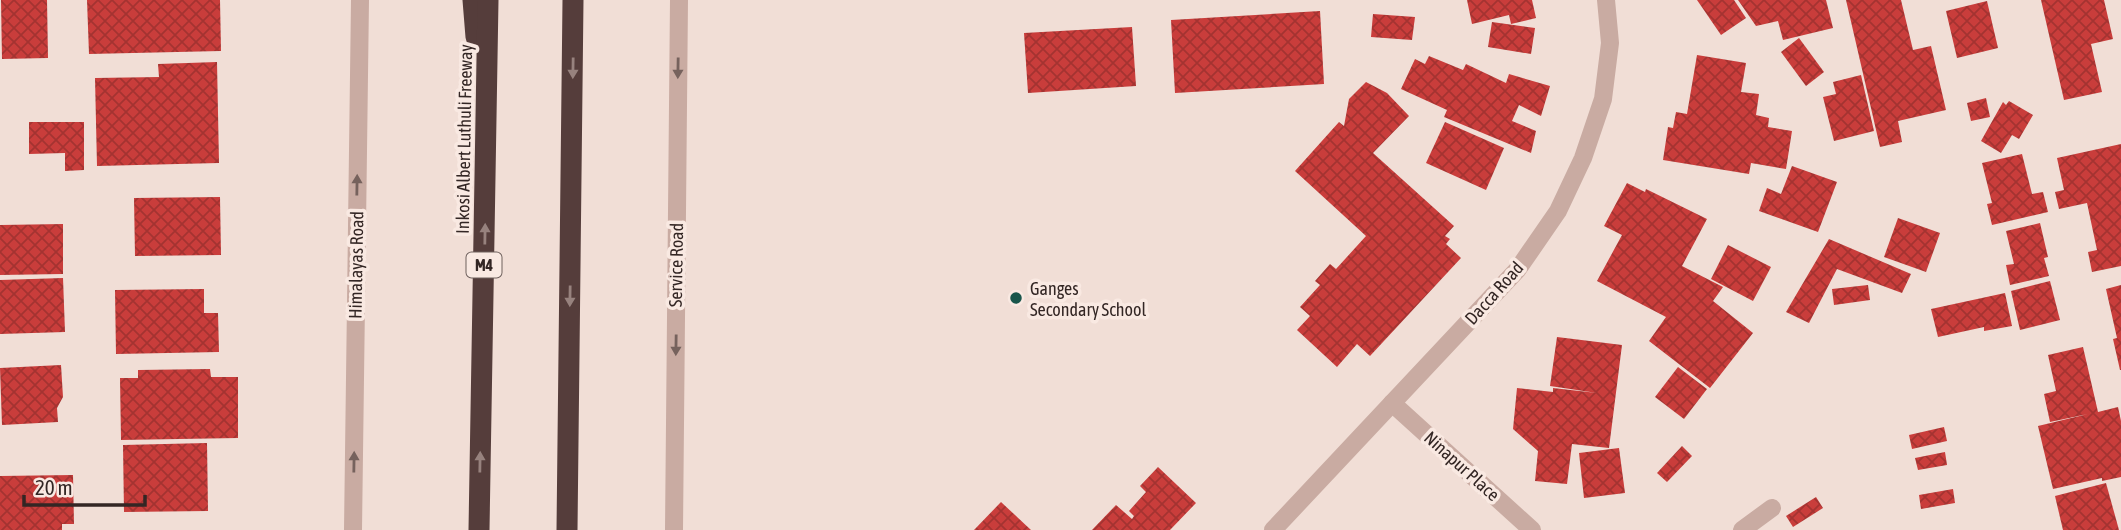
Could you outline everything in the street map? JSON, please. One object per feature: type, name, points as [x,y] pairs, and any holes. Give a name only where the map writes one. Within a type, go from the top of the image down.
[{"type":"highway","points":[[473,0],[486,165]]},
{"type":"highway","name":"Inkosi Albert Luthuli Freeway","points":[[479,530],[488,0]]},
{"type":"highway","points":[[567,530],[573,0]]},
{"type":"street","name":"Himalayas Road","points":[[353,530],[360,0]]},
{"type":"street","name":"Service Road","points":[[674,530],[679,0]]},
{"type":"street","name":"Dacca Road","points":[[1273,530],[1518,269],[1559,211],[1583,158],[1602,99],[1609,43],[1606,0]]},
{"type":"street","name":"Ninapur Place","points":[[1392,403],[1532,530]]},
{"type":"street","points":[[1742,530],[1772,508]]},
{"type":"building","points":[[1,0],[47,0],[48,58],[2,59]]},
{"type":"building","points":[[87,0],[220,0],[221,51],[89,54]]},
{"type":"building","points":[[1467,0],[1532,0],[1536,18],[1511,24],[1509,15],[1472,24]]},
{"type":"building","points":[[1697,0],[1734,0],[1746,18],[1721,35]]},
{"type":"building","points":[[1738,0],[1826,0],[1833,28],[1783,40],[1778,21],[1756,26]]},
{"type":"building","points":[[1846,0],[1901,0],[1913,50],[1931,46],[1946,110],[1898,121],[1902,142],[1880,147]]},
{"type":"building","points":[[2041,0],[2104,0],[2113,39],[2091,44],[2102,92],[2064,100]]},
{"type":"building","points":[[1987,1],[1998,48],[1957,58],[1946,11]]},
{"type":"building","points":[[1320,11],[1324,84],[1175,93],[1171,20]]},
{"type":"building","points":[[1373,14],[1415,17],[1412,40],[1371,37]]},
{"type":"building","points":[[1492,22],[1535,28],[1531,54],[1488,47]]},
{"type":"building","points":[[1132,27],[1136,86],[1028,93],[1024,33]]},
{"type":"building","points":[[1799,38],[1824,72],[1806,86],[1781,52]]},
{"type":"building","points":[[1697,55],[1746,63],[1741,92],[1759,94],[1756,115],[1769,118],[1768,127],[1792,131],[1786,169],[1751,163],[1749,174],[1663,160],[1668,127],[1673,128],[1676,112],[1687,114]]},
{"type":"building","points":[[1429,56],[1463,70],[1466,64],[1506,83],[1509,74],[1550,86],[1541,116],[1519,105],[1512,121],[1536,131],[1531,153],[1444,117],[1447,110],[1401,89],[1415,59],[1425,64]]},
{"type":"building","points":[[217,62],[219,163],[97,166],[95,78],[159,77],[158,64]]},
{"type":"building","points":[[1861,75],[1874,131],[1834,141],[1823,97],[1836,94],[1833,82]]},
{"type":"building","points":[[1366,82],[1387,93],[1409,116],[1373,153],[1454,226],[1445,236],[1450,239],[1446,244],[1461,258],[1370,356],[1357,344],[1337,367],[1297,330],[1310,316],[1300,307],[1320,285],[1315,281],[1330,264],[1336,269],[1366,236],[1295,171],[1339,122],[1344,126],[1349,99]]},
{"type":"building","points":[[1986,98],[1990,117],[1971,121],[1967,103]]},
{"type":"building","points":[[2009,101],[2033,115],[2019,139],[2012,135],[2001,153],[1981,141],[2003,102],[2006,105]]},
{"type":"building","points":[[29,122],[84,122],[84,170],[65,171],[65,153],[29,154]]},
{"type":"building","points":[[1445,122],[1504,148],[1486,190],[1426,163]]},
{"type":"building","points":[[2121,144],[2121,266],[2092,272],[2088,252],[2097,250],[2087,203],[2059,209],[2055,192],[2064,190],[2057,158]]},
{"type":"building","points":[[2022,154],[2032,194],[2043,192],[2048,212],[1992,225],[1987,204],[1992,203],[1982,163]]},
{"type":"building","points":[[1792,166],[1837,182],[1818,232],[1759,211],[1767,188],[1781,194]]},
{"type":"building","points":[[1627,183],[1645,192],[1646,189],[1707,219],[1682,266],[1723,287],[1713,301],[1753,333],[1710,388],[1649,341],[1666,317],[1597,281],[1622,235],[1604,226]]},
{"type":"building","points":[[220,197],[221,255],[135,256],[134,198]]},
{"type":"building","points":[[1898,218],[1940,233],[1926,272],[1884,257]]},
{"type":"building","points":[[2040,223],[2048,257],[2044,258],[2049,276],[2010,285],[2006,265],[2014,264],[2006,231]]},
{"type":"building","points":[[63,224],[63,274],[0,275],[0,225]]},
{"type":"building","points":[[1829,239],[1911,274],[1902,293],[1837,269],[1809,323],[1786,312]]},
{"type":"building","points":[[1728,245],[1771,267],[1753,301],[1711,279]]},
{"type":"building","points":[[63,278],[65,332],[0,334],[0,280]]},
{"type":"building","points":[[2050,281],[2060,320],[2020,330],[2011,291]]},
{"type":"building","points":[[1868,285],[1870,300],[1834,305],[1832,289]]},
{"type":"building","points":[[2121,285],[2120,370],[2113,339],[2117,338],[2106,289]]},
{"type":"building","points":[[204,289],[204,313],[218,313],[219,352],[116,354],[115,290]]},
{"type":"building","points":[[2005,293],[2012,326],[1984,331],[1984,327],[1938,337],[1931,309]]},
{"type":"building","points":[[1557,337],[1622,345],[1609,448],[1572,444],[1567,484],[1535,481],[1538,451],[1513,429],[1517,388],[1553,392],[1553,388],[1597,393],[1550,386]]},
{"type":"building","points":[[2083,347],[2098,412],[2118,407],[2121,421],[2121,477],[2102,481],[2102,478],[2053,489],[2038,426],[2088,414],[2050,422],[2044,394],[2056,391],[2048,355]]},
{"type":"building","points":[[61,365],[63,397],[57,408],[58,422],[2,425],[0,368]]},
{"type":"building","points":[[1678,367],[1707,389],[1684,419],[1655,397]]},
{"type":"building","points":[[210,369],[211,377],[238,377],[238,438],[121,440],[120,378],[138,378],[138,370]]},
{"type":"building","points":[[1944,427],[1947,441],[1912,449],[1909,435]]},
{"type":"building","points":[[207,443],[208,511],[124,512],[123,445]]},
{"type":"building","points":[[1682,446],[1692,456],[1667,482],[1657,473]]},
{"type":"building","points":[[1619,448],[1625,493],[1584,498],[1579,453]]},
{"type":"building","points":[[1945,452],[1947,465],[1918,470],[1915,458]]},
{"type":"building","points":[[1158,467],[1196,503],[1170,530],[1092,530],[1116,505],[1132,519],[1134,516],[1129,511],[1146,492],[1140,486]]},
{"type":"building","points":[[73,475],[74,524],[62,524],[62,530],[0,530],[0,476]]},
{"type":"building","points":[[2106,483],[2119,530],[2063,530],[2055,496]]},
{"type":"building","points":[[1953,489],[1955,503],[1921,509],[1919,495]]},
{"type":"building","points":[[1816,497],[1823,508],[1793,527],[1786,516]]},
{"type":"building","points":[[1001,502],[1031,530],[974,530]]},
{"type":"place","name":"Ganges Secondary School","points":[[1016,298]]}]
